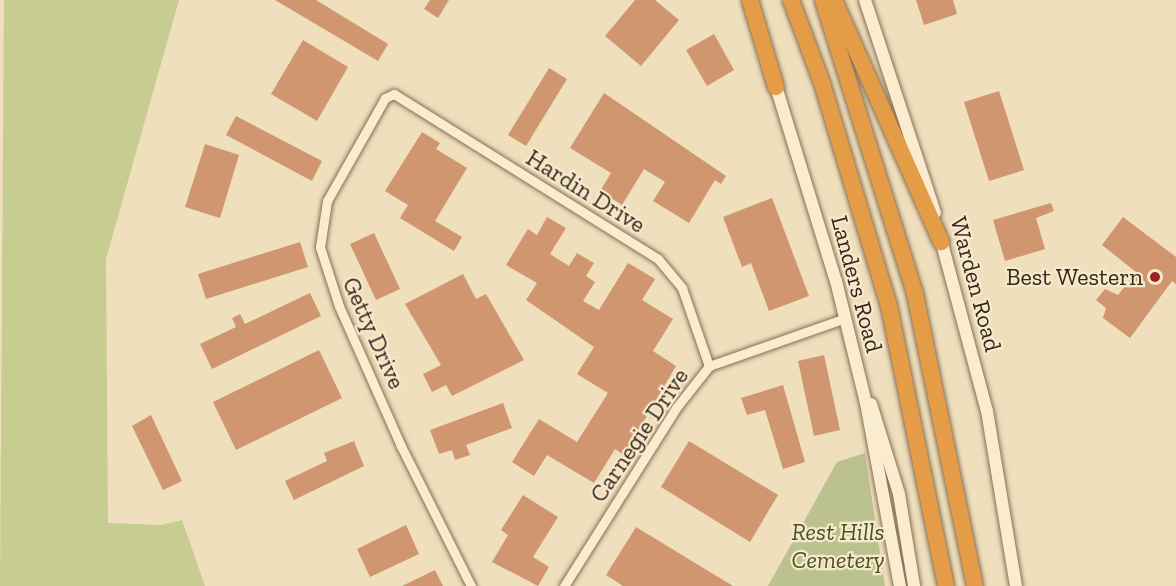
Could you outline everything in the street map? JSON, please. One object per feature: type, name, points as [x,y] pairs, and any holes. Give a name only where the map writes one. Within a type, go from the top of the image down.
[{"type":"highway","points":[[750,0],[776,87]]},
{"type":"highway","points":[[792,0],[889,306],[946,586]]},
{"type":"highway","points":[[823,0],[915,294],[975,586]]},
{"type":"highway","points":[[834,0],[941,242]]},
{"type":"main road","name":"Landers Road","points":[[743,0],[776,87],[845,318],[861,381],[900,586]]},
{"type":"main road","name":"Warden Road","points":[[865,0],[903,105],[987,411],[1016,586]]},
{"type":"main road","points":[[861,381],[884,430],[914,586]]},
{"type":"street","name":"Hardin Drive","points":[[389,95],[658,259],[682,288],[709,366]]},
{"type":"street","name":"Getty Drive","points":[[389,95],[327,201],[320,247],[339,306],[401,446],[471,586]]},
{"type":"street","name":"Carnegie Drive","points":[[564,586],[676,408],[709,366],[845,318]]},
{"type":"green space","points":[[4,0],[179,0],[106,259],[108,523],[161,525],[182,520],[205,586],[0,586]]},
{"type":"green space","name":"Rest Hills Cemetery","points":[[865,453],[885,586],[768,586],[837,462]]},
{"type":"building","points":[[275,0],[316,0],[388,44],[378,61]]},
{"type":"building","points":[[430,0],[449,0],[438,18],[424,9]]},
{"type":"building","points":[[635,0],[655,0],[679,20],[641,66],[605,36]]},
{"type":"building","points":[[916,0],[953,0],[957,14],[924,25]]},
{"type":"building","points":[[714,34],[734,70],[707,86],[686,50]]},
{"type":"building","points":[[303,40],[348,67],[317,121],[271,94]]},
{"type":"building","points":[[549,68],[567,79],[526,146],[508,135]]},
{"type":"building","points":[[999,91],[1024,170],[989,181],[964,102]]},
{"type":"building","points":[[604,93],[726,176],[721,184],[715,180],[689,223],[653,201],[665,182],[644,169],[622,205],[600,191],[611,173],[570,148]]},
{"type":"building","points":[[236,116],[322,161],[312,181],[226,135]]},
{"type":"building","points":[[422,132],[440,143],[436,149],[467,168],[435,221],[462,237],[454,251],[400,218],[408,205],[385,191]]},
{"type":"building","points":[[205,144],[239,155],[220,218],[185,207]]},
{"type":"building","points":[[772,198],[809,296],[769,311],[751,263],[742,267],[723,217]]},
{"type":"building","points":[[1051,203],[1054,211],[1036,218],[1045,249],[1005,261],[993,220]]},
{"type":"building","points":[[547,217],[566,228],[550,254],[569,266],[577,253],[594,263],[586,276],[595,282],[583,301],[599,310],[628,263],[655,279],[642,300],[673,319],[653,351],[676,366],[624,455],[615,449],[594,483],[547,455],[534,476],[512,462],[539,419],[577,442],[608,393],[577,374],[594,347],[526,300],[537,283],[506,265],[528,229],[537,235]]},
{"type":"building","name":"Best Western","points":[[1123,217],[1176,257],[1176,284],[1172,281],[1130,338],[1103,318],[1106,308],[1096,300],[1105,289],[1118,295],[1136,272],[1102,245]]},
{"type":"building","points":[[374,233],[400,289],[376,300],[350,244]]},
{"type":"building","points":[[300,242],[308,267],[206,299],[198,274]]},
{"type":"building","points":[[463,274],[476,299],[486,294],[524,360],[452,396],[446,385],[432,392],[423,374],[441,365],[405,304]]},
{"type":"building","points":[[310,293],[321,316],[212,369],[200,344],[236,327],[232,318],[240,314],[245,324]]},
{"type":"building","points":[[319,350],[342,398],[236,450],[213,402]]},
{"type":"building","points":[[824,355],[840,430],[814,436],[798,361]]},
{"type":"building","points":[[783,385],[805,462],[783,469],[765,410],[747,415],[741,398]]},
{"type":"building","points":[[503,403],[512,428],[466,445],[470,455],[455,460],[452,450],[439,454],[430,430]]},
{"type":"building","points":[[151,415],[182,481],[163,490],[132,426]]},
{"type":"building","points":[[354,441],[364,466],[294,500],[285,481],[327,461],[324,453]]},
{"type":"building","points":[[689,441],[778,495],[750,542],[661,487]]},
{"type":"building","points":[[523,495],[558,517],[533,557],[549,567],[538,586],[492,562],[508,535],[501,530]]},
{"type":"building","points":[[406,525],[419,554],[370,577],[357,549]]},
{"type":"building","points":[[636,527],[733,586],[623,586],[606,575]]},
{"type":"building","points":[[435,570],[443,586],[402,586]]},
{"type":"place","name":"Best Western","points":[[1155,277]]}]
